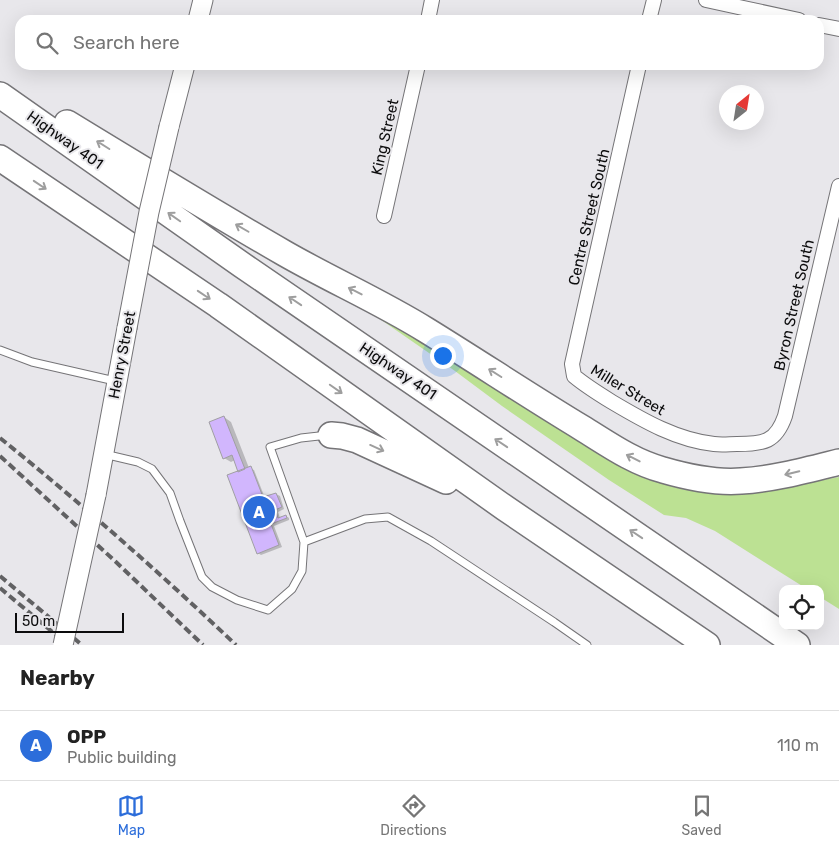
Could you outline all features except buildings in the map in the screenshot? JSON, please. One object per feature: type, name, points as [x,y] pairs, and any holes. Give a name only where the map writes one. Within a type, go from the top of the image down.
[{"type":"highway","points":[[0,81],[206,208],[302,263],[424,328],[556,412],[642,463],[662,470],[695,477],[739,482],[789,474],[839,462]]},
{"type":"highway","name":"Highway 401","points":[[0,94],[251,271],[797,645]]},
{"type":"highway","points":[[0,158],[218,305],[509,511],[707,645]]},
{"type":"highway","points":[[330,434],[357,440],[509,511],[681,645]]},
{"type":"highway","points":[[676,562],[806,645]]},
{"type":"main road","points":[[199,15],[203,0]]},
{"type":"main road","name":"Henry Street","points":[[63,645],[104,454],[149,212],[184,70]]},
{"type":"street","points":[[429,15],[432,0]]},
{"type":"street","points":[[650,15],[654,0]]},
{"type":"street","points":[[706,0],[776,15]]},
{"type":"street","points":[[824,26],[839,29]]},
{"type":"street","name":"King Street","points":[[384,216],[417,70]]},
{"type":"street","name":"Centre Street South","points":[[574,376],[572,364],[638,70]]},
{"type":"street","name":"Byron Street South","points":[[779,430],[785,416],[839,186]]},
{"type":"street","name":"Miller Street","points":[[574,376],[583,384],[644,421],[689,439],[715,444],[765,442],[779,430]]},
{"type":"lane","points":[[0,350],[32,362],[116,382]]},
{"type":"lane","points":[[104,454],[138,462],[152,469],[170,493],[202,577],[212,587],[237,600],[268,610],[292,589],[302,571],[304,542],[270,447],[301,438],[330,434]]},
{"type":"lane","points":[[304,542],[365,519],[388,517],[431,541],[587,645]]},
{"type":"green space","points":[[364,308],[411,334],[507,397],[628,470],[647,479],[681,489],[710,493],[748,494],[839,477],[839,609],[824,600],[824,585],[801,585],[715,531],[686,518],[664,515],[609,480]]},
{"type":"railway","points":[[0,438],[120,539],[236,645]]},
{"type":"railway","points":[[0,456],[203,645]]},
{"type":"railway","points":[[0,576],[82,645]]},
{"type":"railway","points":[[0,588],[68,645]]},
{"type":"place","name":"OPP","points":[[259,512]]}]
